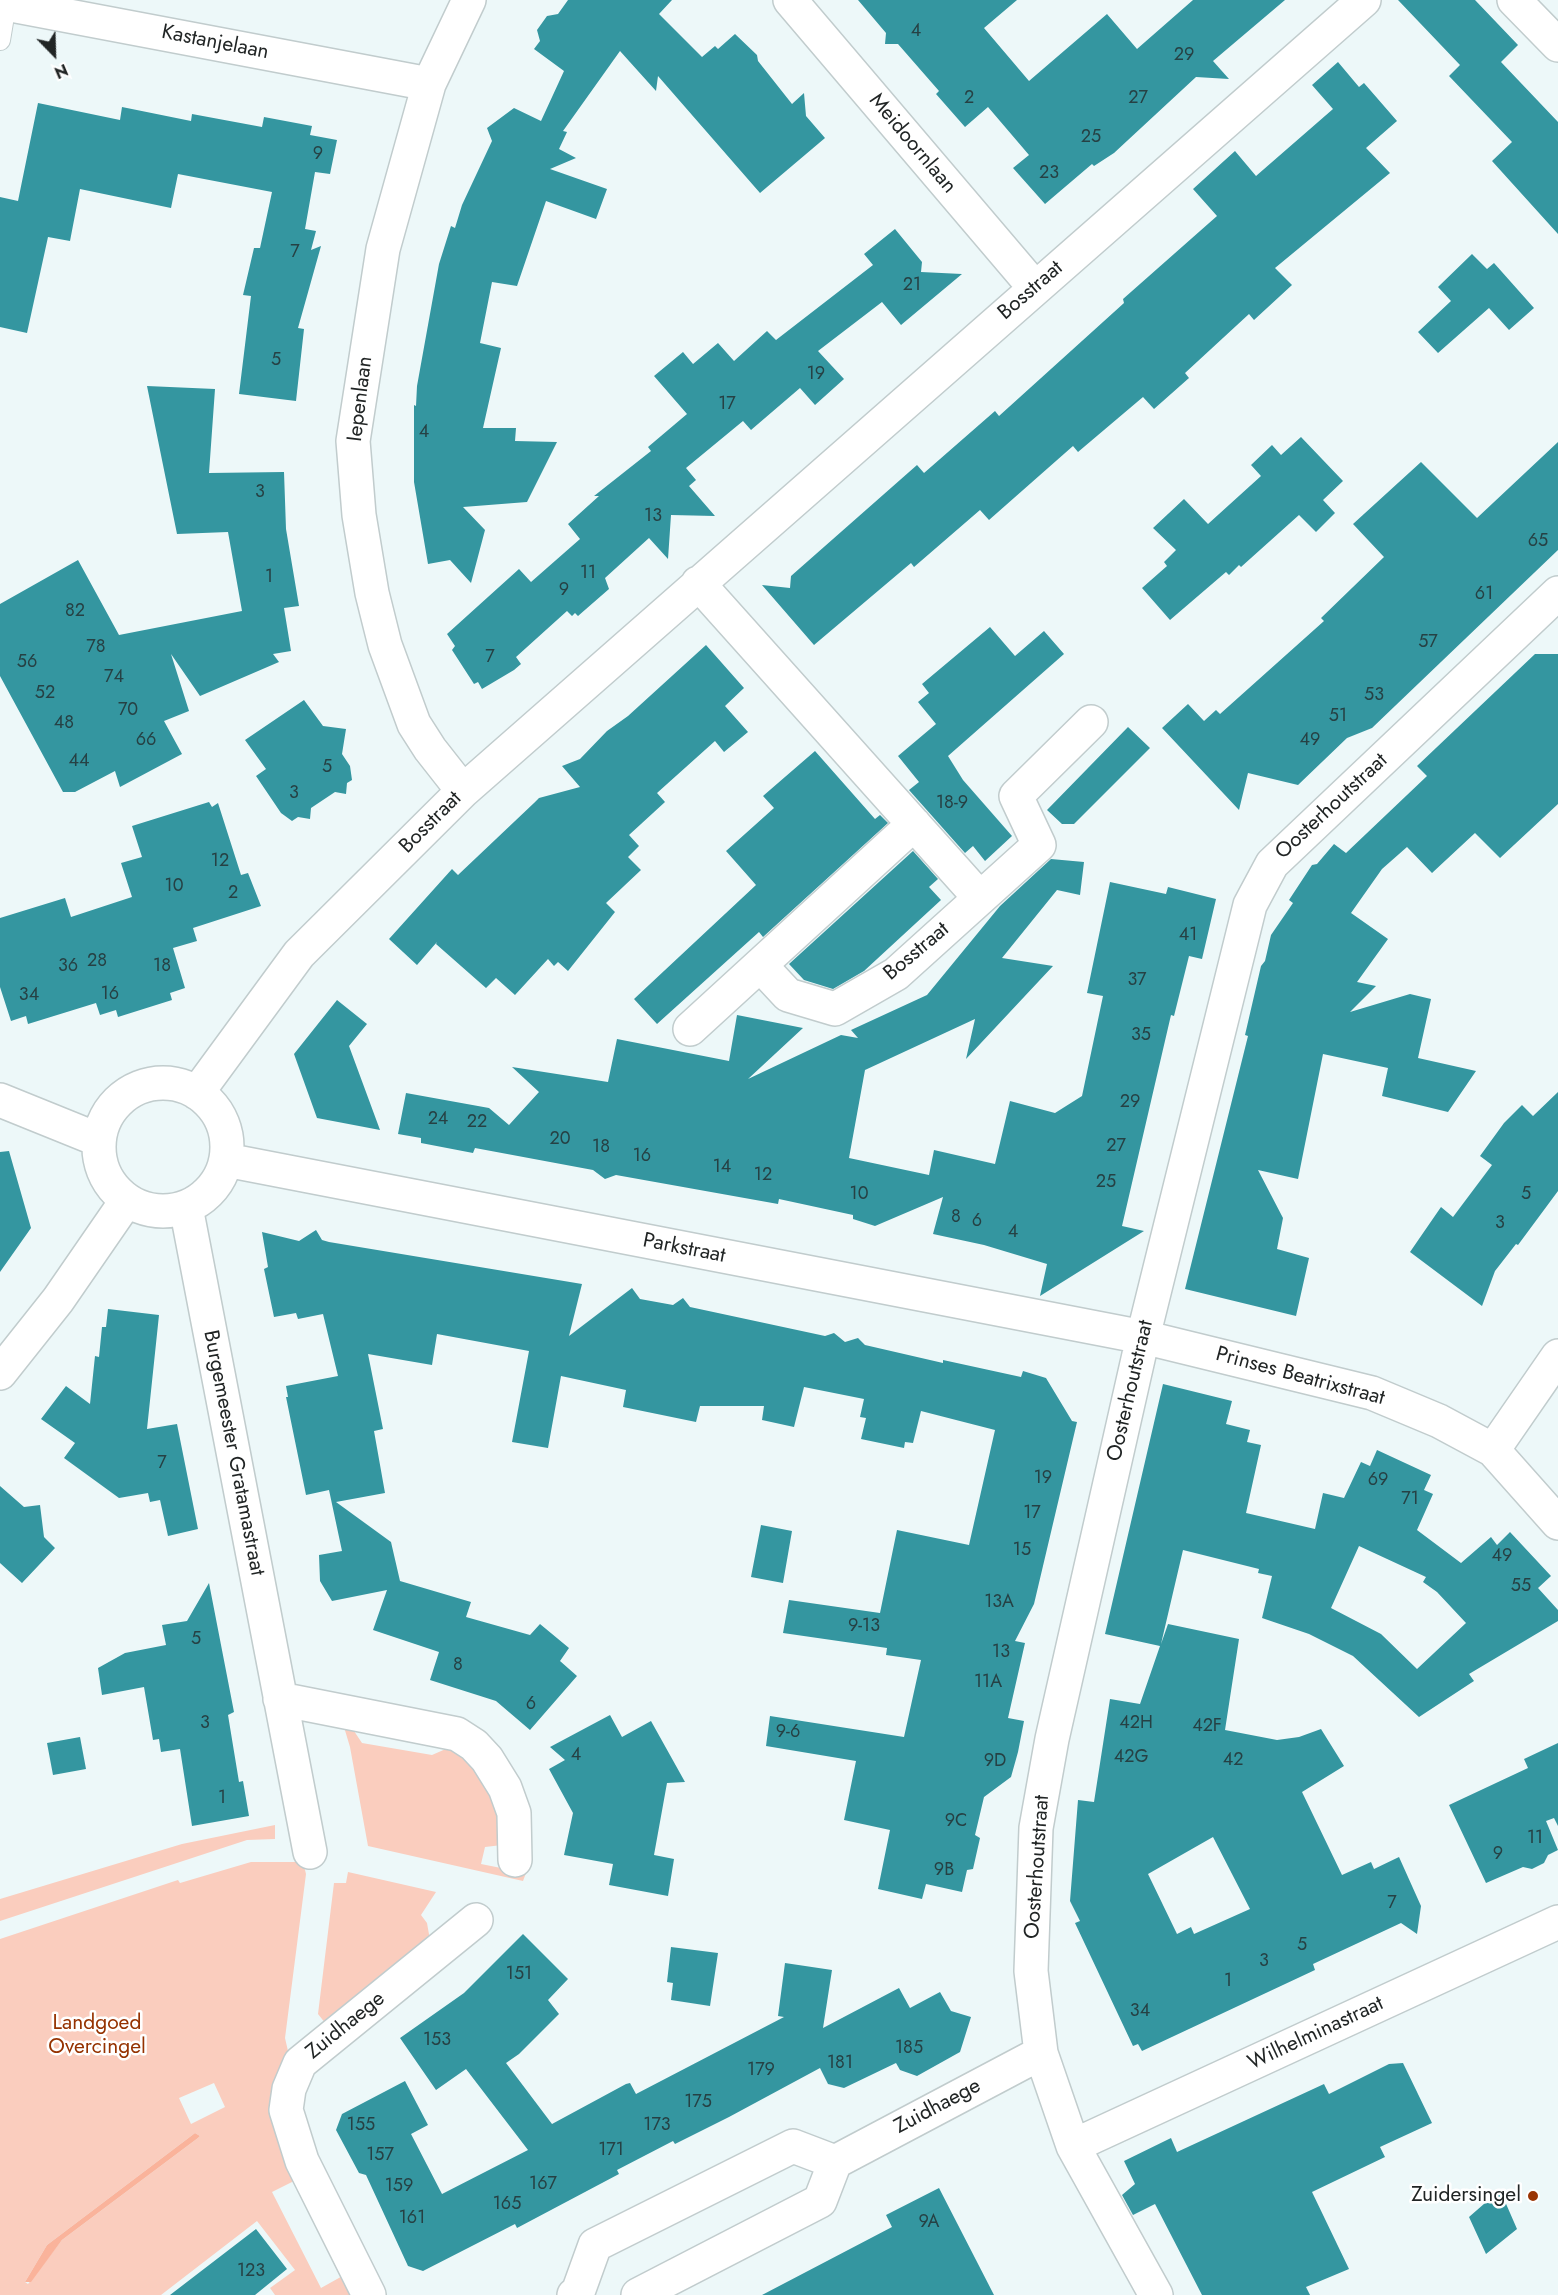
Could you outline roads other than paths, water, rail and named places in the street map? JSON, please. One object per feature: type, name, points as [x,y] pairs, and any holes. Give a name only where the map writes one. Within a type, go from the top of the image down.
[{"type":"street","name":"Iepenlaan","points":[[463,791],[430,749],[414,724],[386,645],[372,592],[359,515],[353,441],[382,249],[429,84],[469,0]]},
{"type":"street","name":"Meidoornlaan","points":[[790,0],[1035,288]]},
{"type":"street","name":"Bosstraat","points":[[197,1093],[300,954],[463,791],[1364,0]]},
{"type":"street","points":[[1514,0],[1558,45]]},
{"type":"street","name":"Kastanjelaan","points":[[3,3],[429,84]]},
{"type":"street","points":[[698,583],[980,898]]},
{"type":"street","name":"Oosterhoutstraat","points":[[1156,2295],[1073,2146],[1041,2053],[1031,1971],[1036,1828],[1052,1739],[1143,1338],[1250,905],[1272,864],[1558,593]]},
{"type":"street","name":"Bosstraat","points":[[760,965],[788,995],[835,1009],[896,974],[1039,845],[1016,796],[1091,722]]},
{"type":"street","points":[[690,1029],[914,824]]},
{"type":"street","points":[[170,1083],[197,1093],[212,1105],[222,1122],[227,1140],[226,1160],[212,1188],[186,1207],[171,1211],[155,1210],[127,1200],[116,1191],[105,1174],[99,1154],[99,1140],[108,1113],[128,1093],[141,1086],[170,1083]]},
{"type":"street","points":[[0,1100],[99,1140]]},
{"type":"street","name":"Parkstraat","points":[[226,1160],[1143,1338]]},
{"type":"street","points":[[0,1373],[58,1300],[127,1200]]},
{"type":"street","name":"Burgemeester Gratamastraat","points":[[186,1207],[310,1852]]},
{"type":"street","name":"Prinses Beatrixstraat","points":[[1143,1338],[1372,1393],[1439,1421],[1493,1450],[1558,1523]]},
{"type":"street","points":[[1493,1450],[1515,1422],[1558,1356]]},
{"type":"street","points":[[1515,1422],[1558,1391]]},
{"type":"street","points":[[280,1699],[457,1734],[487,1759],[505,1788],[514,1813],[515,1860]]},
{"type":"street","name":"Zuidhaege","points":[[369,2295],[302,2161],[286,2110],[289,2089],[300,2063],[476,1920]]},
{"type":"street","name":"Wilhelminastraat","points":[[1073,2146],[1558,1922]]},
{"type":"street","name":"Zuidhaege","points":[[835,2162],[1041,2053]]},
{"type":"street","points":[[583,2294],[595,2245],[793,2146],[835,2162],[820,2201],[638,2295]]},
{"type":"lane","points":[[0,40],[3,3]]},
{"type":"place","name":"Zuidersingel","points":[[1533,2196]]},
{"type":"park label","name":"Landgoed Overcingel","points":[[97,2036]]}]
